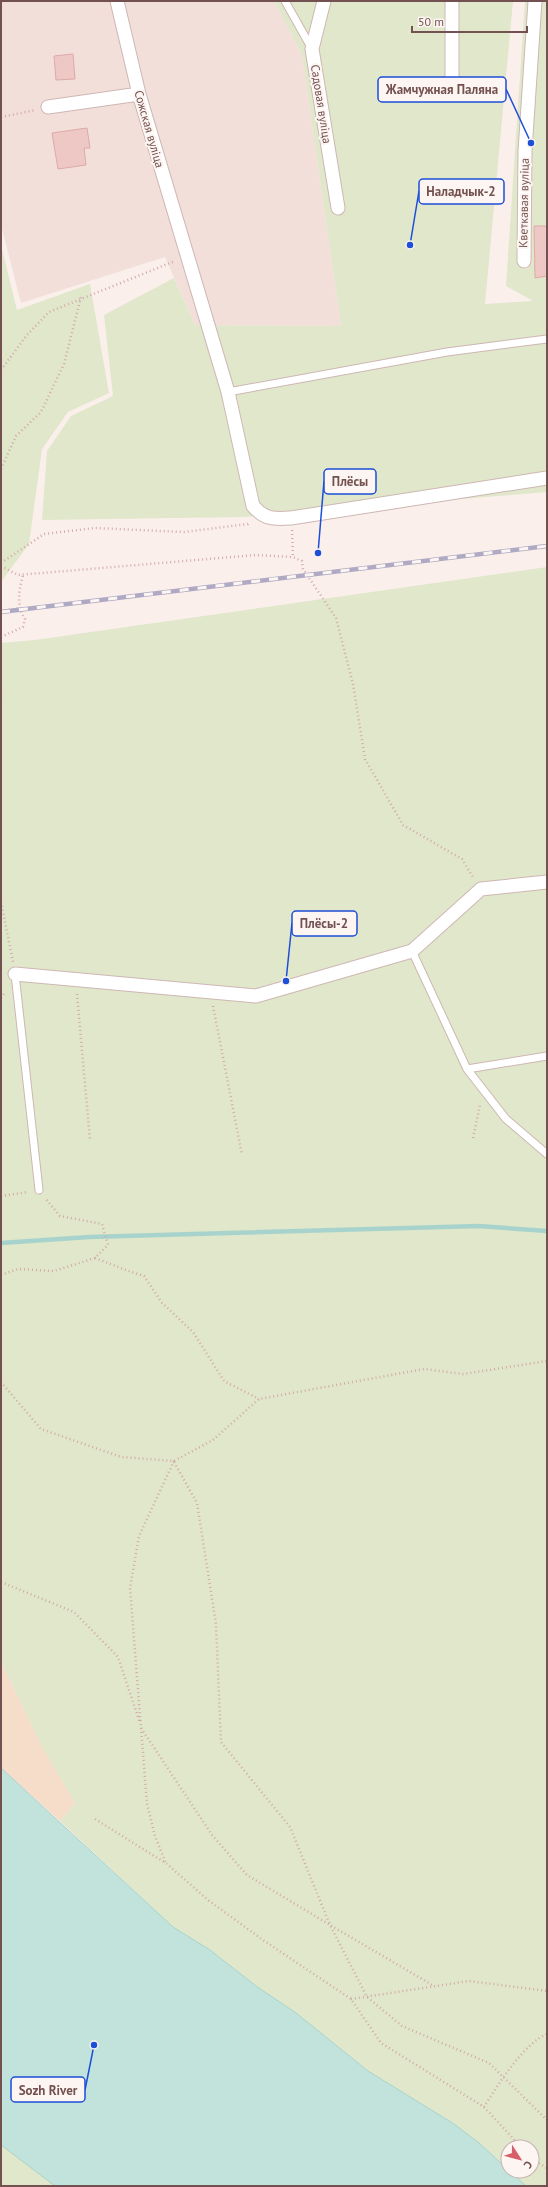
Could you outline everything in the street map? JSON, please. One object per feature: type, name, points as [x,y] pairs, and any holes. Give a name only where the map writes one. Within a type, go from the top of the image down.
[{"type":"street","name":"Сожская вуліца","points":[[117,1],[139,94],[228,392],[253,506],[261,515]]},
{"type":"street","name":"Садовая вуліца","points":[[324,1],[312,49],[338,208]]},
{"type":"street","points":[[452,1],[452,94]]},
{"type":"street","name":"Кветкавая вуліца","points":[[524,261],[525,151],[535,1]]},
{"type":"street","points":[[48,107],[139,94]]},
{"type":"street","points":[[261,515],[271,519],[291,518],[547,478]]},
{"type":"street","points":[[15,974],[256,996],[412,951],[481,889],[547,882]]},
{"type":"lane","points":[[285,1],[312,49]]},
{"type":"lane","points":[[228,392],[447,352],[547,339]]},
{"type":"lane","points":[[412,951],[467,1070],[506,1119],[547,1154]]},
{"type":"lane","points":[[15,974],[39,1190]]},
{"type":"lane","points":[[467,1070],[547,1056]]},
{"type":"path","points":[[1,117],[48,107]]},
{"type":"path","points":[[1,370],[27,335],[49,312],[81,297],[187,256]]},
{"type":"path","points":[[1,469],[16,436],[41,412],[64,364],[81,297]]},
{"type":"path","points":[[1,563],[44,534],[95,528],[184,532],[248,524],[261,515]]},
{"type":"path","points":[[291,518],[293,557]]},
{"type":"path","points":[[1,566],[18,575],[23,575],[256,555],[293,557],[302,561],[303,569],[336,618],[353,684],[365,759],[403,825],[462,859],[481,889]]},
{"type":"path","points":[[1,637],[23,627],[25,618],[20,608],[19,590],[23,575]]},
{"type":"path","points":[[1,611],[20,608]]},
{"type":"path","points":[[1,691],[1,700]]},
{"type":"path","points":[[1,902],[15,974]]},
{"type":"path","points":[[75,979],[90,1140]]},
{"type":"path","points":[[210,991],[242,1155]]},
{"type":"path","points":[[473,1138],[483,1090]]},
{"type":"path","points":[[1,1196],[39,1190],[60,1216],[102,1224],[108,1245],[95,1258],[54,1272],[18,1269],[1,1275]]},
{"type":"path","points":[[95,1258],[144,1276],[162,1303],[193,1332],[224,1381],[259,1399]]},
{"type":"path","points":[[1,1382],[41,1429],[121,1458],[174,1461],[213,1440],[259,1399],[424,1369],[462,1374],[547,1361]]},
{"type":"path","points":[[167,1864],[155,1836],[148,1804],[130,1588],[139,1536],[174,1461]]},
{"type":"path","points":[[174,1461],[198,1503],[216,1624],[221,1742],[290,1827],[330,1925],[367,1997],[402,2026],[490,2062],[547,2120]]},
{"type":"path","points":[[1,1582],[74,1612],[118,1657],[141,1728],[212,1836],[247,1875],[434,1986]]},
{"type":"path","points":[[95,1819],[167,1864],[208,1900],[263,1940],[352,1999],[381,2043],[484,2108],[513,2139]]},
{"type":"path","points":[[352,1999],[469,1981],[547,1990]]},
{"type":"path","points":[[484,2108],[504,2076],[537,2038],[547,2034]]},
{"type":"shaded area","points":[[1,1],[274,1],[302,55],[341,326],[195,325],[165,257],[21,303],[1,225]]},
{"type":"green space","points":[[274,1],[513,1],[485,304],[533,301],[506,286],[525,1],[547,1],[547,492],[244,517],[42,520],[47,451],[71,416],[113,396],[104,315],[174,278],[195,325],[341,326],[302,55]]},
{"type":"green space","points":[[1,245],[17,310],[90,284],[109,393],[68,412],[42,449],[29,544],[1,582]]},
{"type":"green space","points":[[547,567],[547,2186],[526,2186],[519,2179],[540,2179],[540,2139],[500,2139],[500,2162],[479,2143],[454,2124],[368,2071],[296,2013],[256,1986],[210,1950],[173,1927],[60,1821],[75,1803],[41,1745],[1,1662],[1,643],[35,640]]},
{"type":"green space","points":[[1,2145],[55,2186],[1,2186]]},
{"type":"sand","points":[[1,1662],[41,1745],[75,1803],[60,1821],[1,1768]]},
{"type":"water","points":[[1,1768],[173,1927],[210,1950],[256,1986],[296,2013],[368,2071],[454,2124],[479,2143],[500,2162],[500,2179],[518,2179],[526,2186],[55,2186],[1,2145]]},
{"type":"building","points":[[73,54],[75,79],[56,80],[54,56]]},
{"type":"building","points":[[87,128],[90,148],[84,148],[86,165],[58,169],[52,133]]},
{"type":"building","points":[[534,226],[547,226],[547,276],[535,278]]},
{"type":"waterway","points":[[1,1243],[89,1237],[479,1226],[547,1231]]},
{"type":"railway","points":[[1,612],[547,546]]},
{"type":"place","name":"Жамчужная Паляна","points":[[531,143]]},
{"type":"place","name":"Наладчык-2","points":[[410,245]]},
{"type":"place","name":"Плёсы","points":[[318,553]]},
{"type":"place","name":"Плёсы-2","points":[[286,981]]},
{"type":"place","name":"Sozh River","points":[[94,2045]]}]
